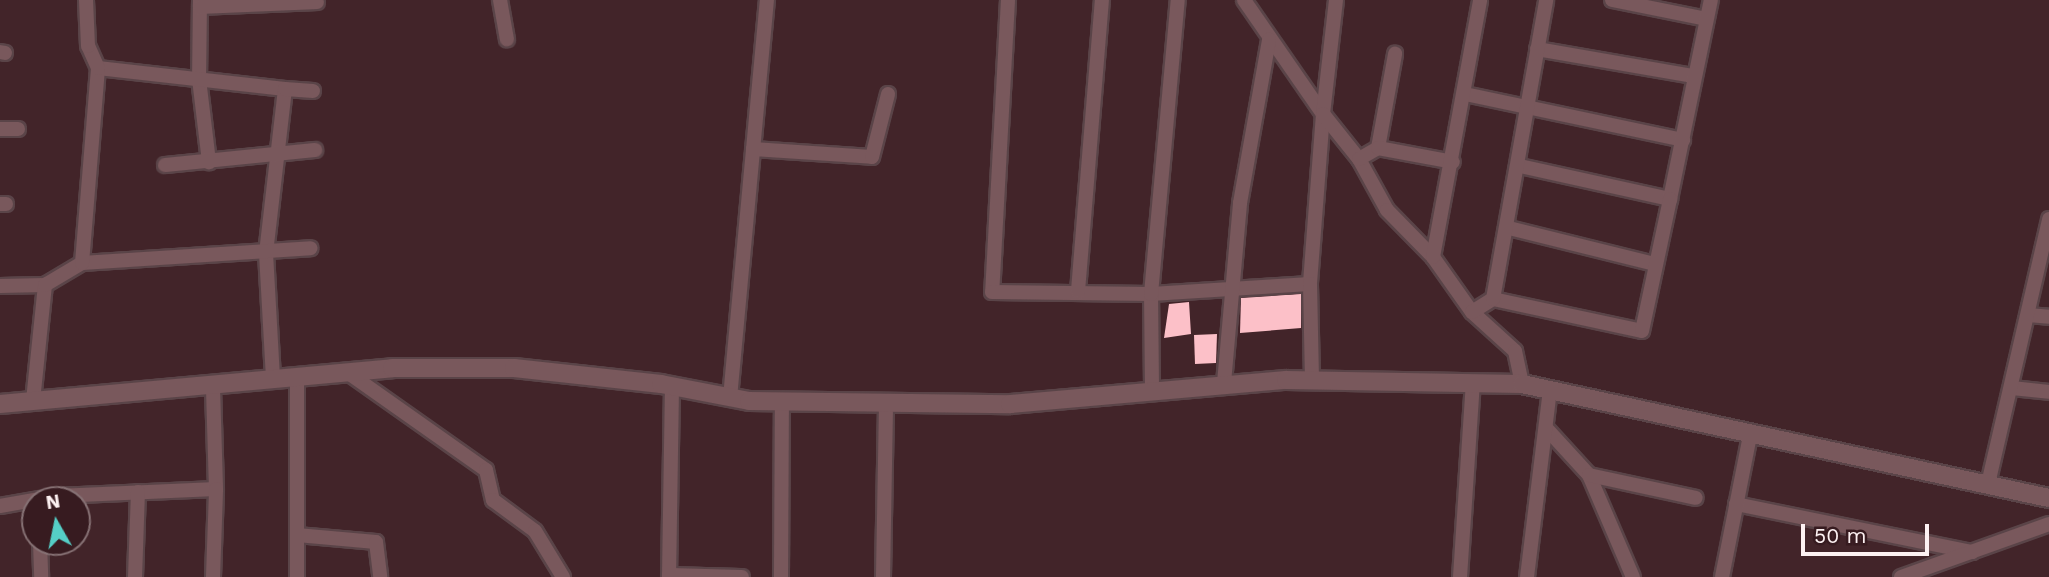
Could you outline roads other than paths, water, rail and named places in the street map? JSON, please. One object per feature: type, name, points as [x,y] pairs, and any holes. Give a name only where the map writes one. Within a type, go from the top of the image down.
[{"type":"street","points":[[82,263],[98,68],[88,46],[86,0]]},
{"type":"street","points":[[500,0],[507,39]]},
{"type":"street","points":[[730,398],[767,0]]},
{"type":"street","points":[[1008,0],[992,292],[1151,293],[1230,285],[1310,284]]},
{"type":"street","points":[[1078,291],[1102,0]]},
{"type":"street","points":[[1152,387],[1151,293],[1178,0]]},
{"type":"street","points":[[1244,0],[1269,40],[1359,159],[1387,210],[1433,257],[1472,312],[1515,351],[1522,384]]},
{"type":"street","points":[[1312,380],[1310,284],[1323,114],[1336,0]]},
{"type":"street","points":[[1433,257],[1453,162],[1479,0]]},
{"type":"street","points":[[1493,299],[1520,166],[1546,0]]},
{"type":"street","points":[[1612,0],[1706,19]]},
{"type":"street","points":[[1472,312],[1493,299],[1642,331],[1711,0]]},
{"type":"street","points":[[209,162],[199,79],[200,4],[317,2]]},
{"type":"street","points":[[1224,383],[1230,285],[1269,40]]},
{"type":"street","points":[[1537,49],[1694,76]]},
{"type":"street","points":[[1378,148],[1395,54]]},
{"type":"street","points":[[98,68],[313,91]]},
{"type":"street","points":[[273,379],[266,253],[274,158],[285,89]]},
{"type":"street","points":[[753,149],[872,158],[888,94]]},
{"type":"street","points":[[1465,94],[1683,140]]},
{"type":"street","points":[[0,129],[18,129]]},
{"type":"street","points":[[1359,159],[1378,148],[1453,162]]},
{"type":"street","points":[[165,165],[274,158],[315,150]]},
{"type":"street","points":[[1520,166],[1670,199]]},
{"type":"street","points":[[1988,484],[2049,219]]},
{"type":"street","points":[[1508,228],[1655,264]]},
{"type":"street","points":[[0,286],[45,285],[82,263],[311,248]]},
{"type":"street","points":[[33,401],[45,285]]},
{"type":"street","points":[[2028,315],[2049,317]]},
{"type":"street","points":[[0,404],[347,372],[514,369],[672,386],[730,398],[886,403],[1010,404],[1152,387],[1312,380],[1522,384],[2049,498]]},
{"type":"street","points":[[347,372],[486,470],[493,500],[535,531],[563,577]]},
{"type":"street","points":[[297,377],[297,577]]},
{"type":"street","points":[[1460,577],[1474,383]]},
{"type":"street","points":[[212,577],[216,489],[213,385]]},
{"type":"street","points":[[672,386],[668,576],[742,577]]},
{"type":"street","points":[[2012,388],[2049,392]]},
{"type":"street","points":[[1527,577],[1550,390]]},
{"type":"street","points":[[781,577],[782,401]]},
{"type":"street","points":[[883,577],[886,403]]},
{"type":"street","points":[[1546,428],[1589,475],[1633,577]]},
{"type":"street","points":[[1722,577],[1750,435]]},
{"type":"street","points":[[1589,475],[1696,498]]},
{"type":"street","points":[[91,496],[216,489]]},
{"type":"street","points":[[135,577],[138,492]]},
{"type":"street","points":[[0,506],[21,503]]},
{"type":"street","points":[[1736,504],[1972,552]]},
{"type":"street","points":[[1902,577],[2049,524]]},
{"type":"street","points":[[297,535],[376,542],[380,577]]},
{"type":"street","points":[[40,556],[41,577]]}]
